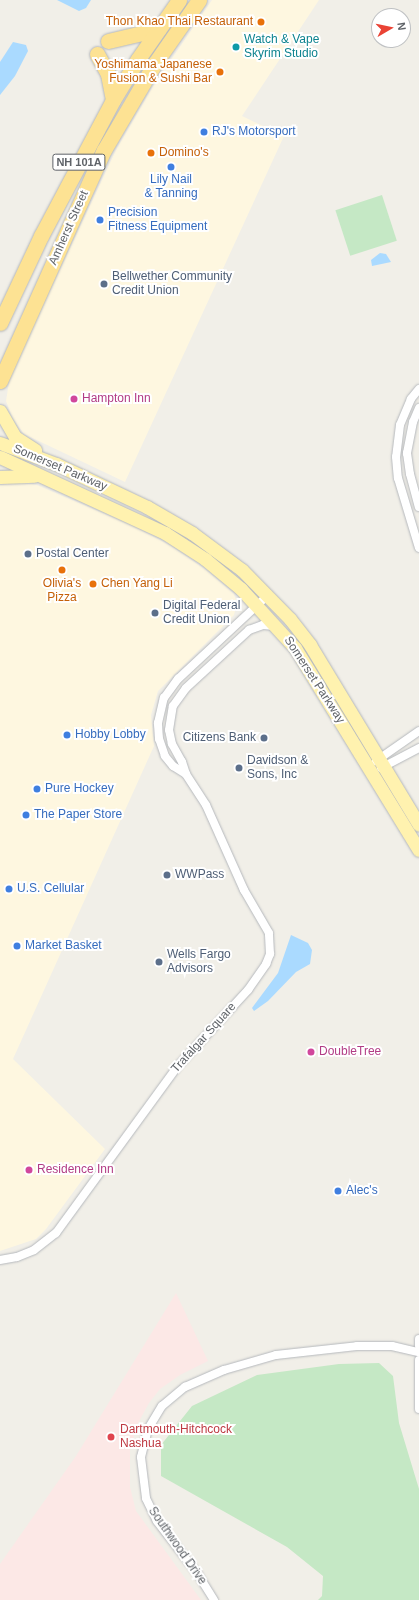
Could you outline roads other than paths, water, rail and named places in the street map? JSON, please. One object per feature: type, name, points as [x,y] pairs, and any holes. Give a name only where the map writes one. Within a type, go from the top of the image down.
[{"type":"highway","name":"Amherst Street","points":[[0,323],[41,236],[114,100],[179,0]]},
{"type":"highway","name":"Amherst Street","points":[[0,381],[104,150],[155,62],[199,0]]},
{"type":"highway","points":[[108,41],[159,29]]},
{"type":"highway","points":[[97,54],[108,74],[114,100]]},
{"type":"main road","points":[[0,411],[15,437],[56,464]]},
{"type":"main road","name":"Somerset Parkway","points":[[0,443],[56,464],[133,500],[192,533],[238,567],[268,595],[310,645],[377,764],[419,850]]},
{"type":"main road","name":"Somerset Parkway","points":[[0,458],[137,518],[179,541],[218,568],[258,604],[280,630],[304,661],[419,825]]},
{"type":"main road","points":[[0,478],[22,475],[51,480]]},
{"type":"street","points":[[419,389],[402,420],[396,457],[398,478],[419,548]]},
{"type":"street","points":[[419,408],[413,422],[407,453],[410,474],[419,507]]},
{"type":"street","name":"Trafalgar Square","points":[[186,774],[173,766],[161,744],[158,723],[164,698],[178,679],[268,595]]},
{"type":"street","name":"Trafalgar Square","points":[[0,1260],[17,1257],[34,1250],[56,1233],[177,1067],[252,986],[266,964],[270,954],[269,933],[244,890],[206,804],[186,774],[182,762],[172,744],[169,730],[176,700],[249,630],[267,624],[280,630]]},
{"type":"street","points":[[377,764],[419,731]]},
{"type":"street","points":[[377,764],[419,748]]},
{"type":"street","points":[[419,1339],[419,1346]]},
{"type":"street","name":"Southwood Drive","points":[[214,1600],[197,1573],[157,1521],[146,1498],[141,1457],[148,1429],[162,1406],[185,1387],[224,1370],[285,1353],[357,1346],[392,1346],[419,1352]]},
{"type":"street","points":[[419,1360],[419,1409]]},
{"type":"water","points":[[57,0],[91,0],[86,8],[79,11]]},
{"type":"water","points":[[13,42],[26,45],[28,51],[15,76],[0,95],[0,62]]},
{"type":"water","points":[[380,253],[386,254],[391,262],[372,266],[371,260]]},
{"type":"water","points":[[291,935],[308,943],[312,950],[310,964],[296,972],[268,1001],[254,1011],[252,1008],[278,973]]},
{"type":"place","name":"Thon Khao Thai Restaurant","points":[[261,22]]},
{"type":"place","name":"Watch & Vape Skyrim Studio","points":[[236,47]]},
{"type":"place","name":"Yoshimama Japanese Fusion & Sushi Bar","points":[[220,72]]},
{"type":"place","name":"RJ's Motorsport","points":[[204,132]]},
{"type":"place","name":"Domino's","points":[[151,153]]},
{"type":"place","name":"Lily Nail & Tanning","points":[[171,167]]},
{"type":"place","name":"Precision Fitness Equipment","points":[[100,220]]},
{"type":"place","name":"Bellwether Community Credit Union","points":[[104,284]]},
{"type":"place","name":"Hampton Inn","points":[[74,399]]},
{"type":"place","name":"Postal Center","points":[[28,554]]},
{"type":"place","name":"Olivia's Pizza","points":[[62,570]]},
{"type":"place","name":"Chen Yang Li","points":[[93,584]]},
{"type":"place","name":"Digital Federal Credit Union","points":[[155,613]]},
{"type":"place","name":"Hobby Lobby","points":[[67,735]]},
{"type":"place","name":"Citizens Bank","points":[[264,738]]},
{"type":"place","name":"Davidson & Sons, Inc","points":[[239,768]]},
{"type":"place","name":"Pure Hockey","points":[[37,789]]},
{"type":"place","name":"The Paper Store","points":[[26,815]]},
{"type":"place","name":"WWPass","points":[[167,875]]},
{"type":"place","name":"U.S. Cellular","points":[[9,889]]},
{"type":"place","name":"Market Basket","points":[[17,946]]},
{"type":"place","name":"Wells Fargo Advisors","points":[[159,962]]},
{"type":"place","name":"DoubleTree","points":[[311,1052]]},
{"type":"place","name":"Residence Inn","points":[[29,1170]]},
{"type":"place","name":"Alec's","points":[[338,1191]]},
{"type":"place","name":"Dartmouth-Hitchcock Nashua","points":[[111,1437]]}]
